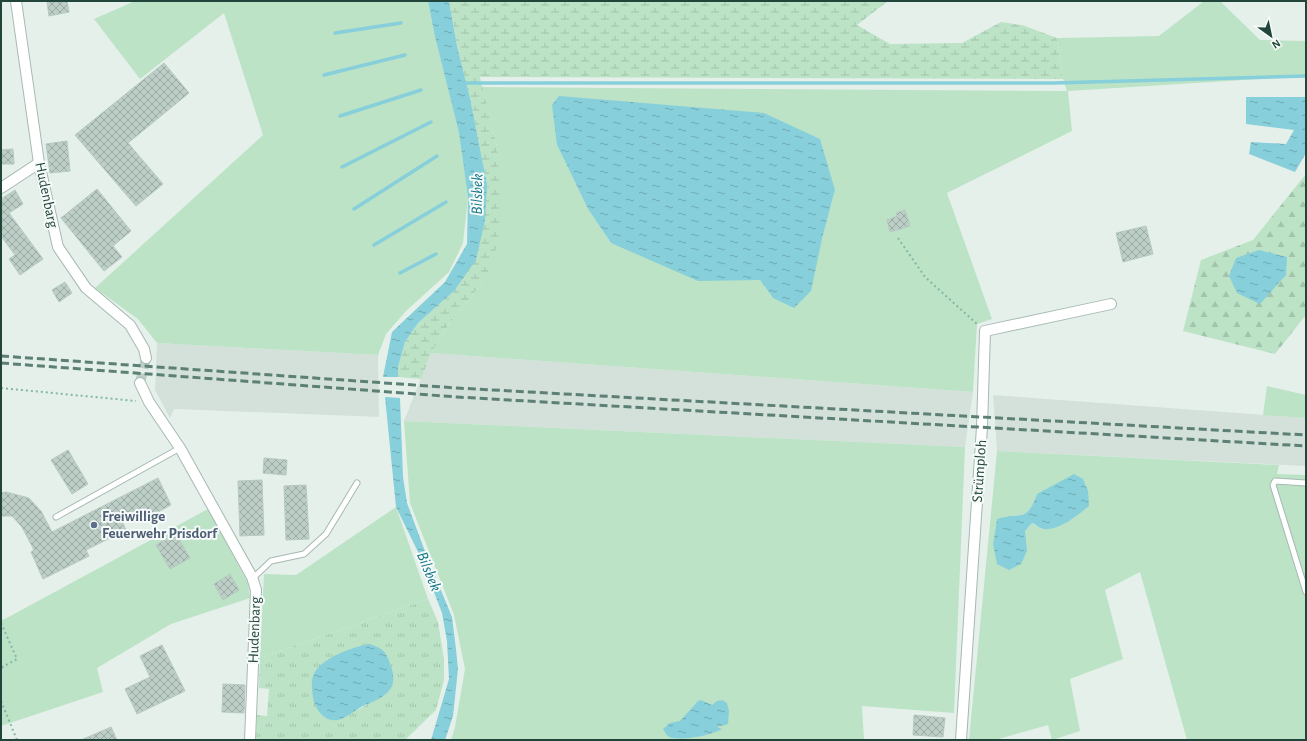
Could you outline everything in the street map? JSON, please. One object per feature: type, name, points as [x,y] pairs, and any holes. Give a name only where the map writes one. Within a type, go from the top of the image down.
[{"type":"street","name":"Hudenbarg","points":[[16,1],[39,163],[58,247],[86,288],[130,325],[144,349],[146,358]]},
{"type":"street","points":[[1,188],[39,163]]},
{"type":"street","points":[[985,332],[1111,304]]},
{"type":"street","name":"Strümploh","points":[[961,740],[982,427],[985,332]]},
{"type":"street","name":"Hudenbarg","points":[[140,383],[149,402],[180,448],[252,579],[256,590],[250,740]]},
{"type":"lane","points":[[56,517],[180,448]]},
{"type":"lane","points":[[1306,483],[1275,482],[1273,485],[1306,592]]},
{"type":"lane","points":[[252,579],[271,561],[304,554],[326,534],[358,483]]},
{"type":"path","points":[[898,238],[925,277],[985,332]]},
{"type":"path","points":[[1,388],[149,402]]},
{"type":"path","points":[[1,623],[18,660],[1,668]]},
{"type":"path","points":[[1,701],[17,740]]},
{"type":"shaded area","points":[[157,343],[378,355],[379,417],[174,409],[170,418],[155,390]]},
{"type":"shaded area","points":[[431,353],[973,392],[965,447],[404,421]]},
{"type":"shaded area","points":[[993,395],[1306,418],[1306,466],[997,451]]},
{"type":"green space","points":[[135,1],[428,1],[435,37],[459,133],[468,198],[463,243],[449,272],[406,311],[386,334],[378,355],[157,343],[138,319],[95,288],[263,135],[224,13],[140,79],[94,19]]},
{"type":"green space","points":[[449,1],[888,1],[857,25],[890,44],[962,43],[1001,22],[1022,25],[1057,38],[1063,79],[480,77],[497,147],[501,203],[498,242],[486,278],[449,324],[431,353],[421,379],[398,377],[398,367],[405,342],[418,323],[454,291],[487,184],[470,98],[457,46]]},
{"type":"green space","points":[[1204,1],[1220,1],[1260,40],[1306,41],[1306,76],[1068,91],[1072,131],[947,193],[992,319],[977,324],[973,392],[431,353],[449,324],[486,278],[497,147],[482,87],[1067,91],[1063,79],[1057,38],[1159,36]],"holes":[[[557,145],[835,190],[822,239],[773,298],[760,280],[611,243],[588,209]]]},
{"type":"green space","points":[[1306,174],[1306,315],[1275,354],[1183,331],[1201,260],[1253,240]]},
{"type":"green space","points":[[1267,386],[1306,395],[1306,418],[1263,415]]},
{"type":"green space","points":[[404,421],[965,447],[954,713],[862,706],[864,740],[451,740],[455,727],[465,669],[454,615],[410,503]]},
{"type":"green space","points":[[997,451],[1279,465],[1277,474],[1306,475],[1306,739],[1187,740],[1140,572],[1105,590],[1123,659],[1070,679],[1080,731],[1052,740],[1048,725],[995,740],[969,740]],"holes":[[[1037,494],[1041,529],[1032,523],[1025,531],[993,544],[997,520],[1026,513]]]},
{"type":"green space","points":[[396,507],[428,599],[260,658],[264,574],[296,575]]},
{"type":"green space","points":[[208,509],[248,583],[250,598],[171,624],[97,668],[103,692],[1,726],[1,617],[3,620]]},
{"type":"green space","points":[[428,599],[438,622],[444,659],[444,680],[436,710],[405,740],[256,740],[257,715],[267,716],[269,689],[259,688],[260,658]],"holes":[[[327,659],[387,692],[343,718]]]},
{"type":"water","name":"Bilsbek","points":[[428,1],[449,1],[457,46],[470,98],[487,184],[485,220],[476,260],[454,291],[418,323],[405,342],[398,367],[398,377],[383,377],[392,332],[445,282],[467,244],[468,198],[459,133],[435,37]]},
{"type":"water","points":[[559,96],[764,113],[820,139],[835,190],[822,239],[811,291],[794,308],[773,298],[760,280],[698,281],[611,243],[588,209],[557,145],[552,105]]},
{"type":"water","points":[[1246,97],[1306,97],[1306,153],[1295,172],[1249,154],[1251,142],[1286,144],[1294,130],[1246,124]]},
{"type":"water","points":[[1259,250],[1287,257],[1286,275],[1260,304],[1237,293],[1229,276],[1236,258]]},
{"type":"water","name":"Bilsbek","points":[[385,397],[400,398],[403,477],[407,503],[452,617],[458,669],[453,716],[445,740],[431,740],[449,679],[447,641],[442,613],[420,556],[396,507]]},
{"type":"water","points":[[1074,474],[1083,479],[1088,491],[1089,506],[1066,523],[1059,526],[1046,529],[1040,528],[1032,523],[1025,531],[1027,551],[1021,564],[1009,570],[997,564],[993,544],[997,519],[1026,513],[1037,494]]},
{"type":"water","points":[[370,644],[381,649],[387,656],[393,675],[392,687],[385,695],[341,719],[328,719],[320,713],[316,707],[312,689],[313,676],[322,664],[337,654]]},
{"type":"water","points":[[701,700],[712,705],[717,701],[722,700],[727,703],[729,711],[728,724],[717,727],[722,729],[717,732],[703,736],[688,738],[669,737],[663,729],[670,723],[680,721],[698,701]]},
{"type":"building","points":[[47,1],[67,1],[69,12],[49,16]]},
{"type":"building","points":[[164,63],[189,93],[128,143],[163,184],[136,206],[75,135]]},
{"type":"building","points":[[67,141],[70,171],[50,173],[46,144]]},
{"type":"building","points":[[13,149],[14,164],[1,164],[1,150]]},
{"type":"building","points":[[97,189],[131,231],[113,246],[122,257],[104,271],[61,218]]},
{"type":"building","points":[[15,190],[23,204],[9,213],[43,259],[20,275],[9,259],[15,255],[1,236],[1,199]]},
{"type":"building","points":[[905,210],[910,226],[890,232],[887,220],[897,216],[896,213]]},
{"type":"building","points":[[1146,226],[1153,254],[1123,262],[1116,233]]},
{"type":"building","points":[[65,282],[72,293],[59,302],[52,290]]},
{"type":"building","points":[[68,450],[88,484],[72,494],[51,460]]},
{"type":"building","points":[[264,458],[287,460],[286,475],[263,473]]},
{"type":"building","name":"Freiwillige Feuerwehr Prisdorf","points":[[158,478],[171,505],[143,520],[139,512],[122,521],[126,530],[86,550],[89,556],[43,579],[31,552],[34,550],[22,527],[12,516],[1,516],[1,493],[6,492],[29,498],[41,511],[52,532]]},
{"type":"building","points":[[262,480],[264,535],[240,536],[238,481]]},
{"type":"building","points":[[306,485],[309,539],[286,540],[284,486]]},
{"type":"building","points":[[176,534],[190,558],[170,569],[156,545]]},
{"type":"building","points":[[230,574],[239,590],[223,600],[214,584]]},
{"type":"building","points":[[162,645],[185,691],[137,714],[125,689],[150,677],[140,656]]},
{"type":"building","points":[[223,684],[245,685],[244,713],[222,712]]},
{"type":"building","points":[[914,715],[945,718],[943,737],[913,735]]},
{"type":"building","points":[[111,727],[117,740],[81,740]]},
{"type":"waterway","points":[[335,33],[401,23]]},
{"type":"waterway","points":[[324,75],[405,55]]},
{"type":"waterway","points":[[461,83],[1054,83],[1306,76]]},
{"type":"waterway","points":[[340,116],[421,90]]},
{"type":"waterway","points":[[342,167],[431,122]]},
{"type":"waterway","points":[[354,209],[437,156]]},
{"type":"waterway","points":[[374,245],[446,202]]},
{"type":"waterway","points":[[400,273],[436,254]]},
{"type":"tunnel","points":[[140,383],[146,358]]},
{"type":"railway","points":[[1,356],[457,388],[1306,435]]},
{"type":"railway","points":[[1,363],[457,397],[1306,446]]},
{"type":"place","name":"Freiwillige Feuerwehr Prisdorf","points":[[94,525]]}]
